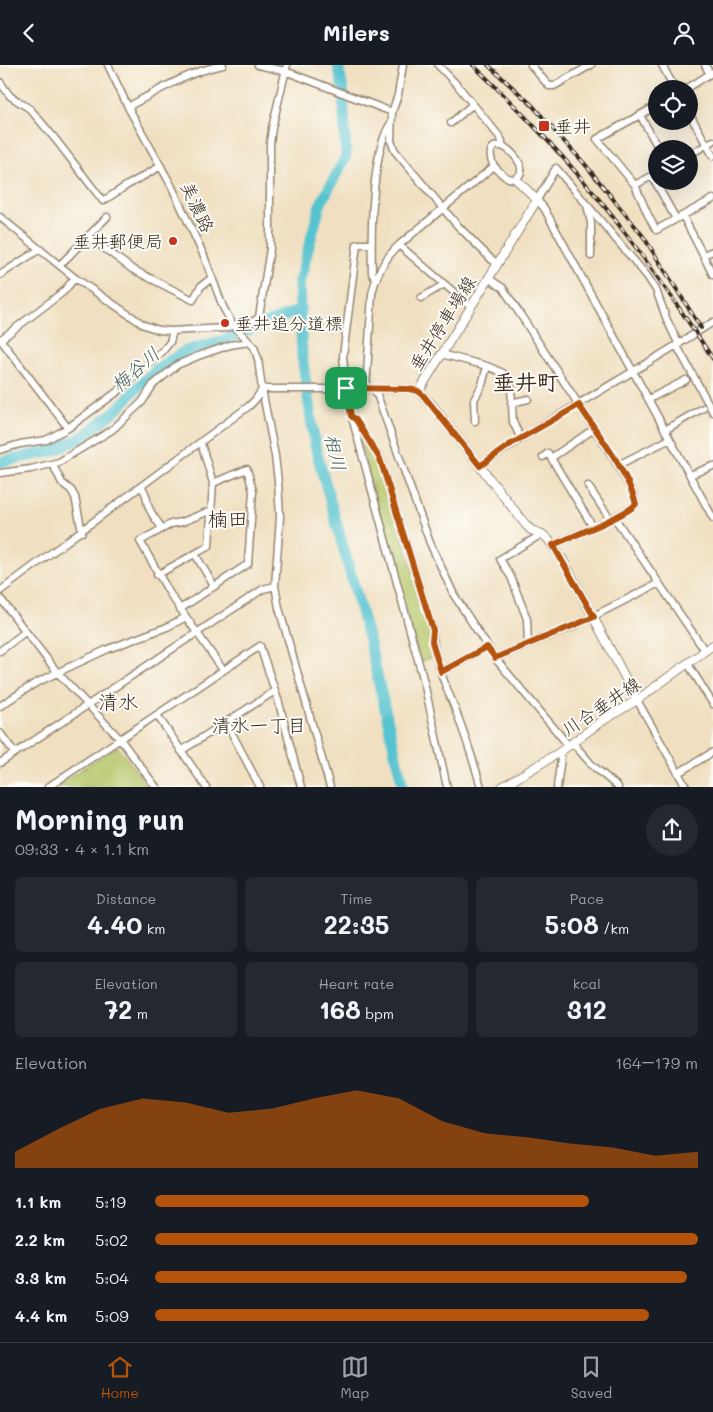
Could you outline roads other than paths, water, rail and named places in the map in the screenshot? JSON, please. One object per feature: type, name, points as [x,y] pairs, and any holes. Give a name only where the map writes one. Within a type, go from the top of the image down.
[{"type":"main road","points":[[516,179],[537,200]]},
{"type":"main road","name":"垂井停車場線","points":[[537,200],[418,391],[526,525],[532,530],[542,533],[553,545],[594,617],[637,700]]},
{"type":"main road","name":"川合垂井線","points":[[502,787],[560,752],[599,723],[637,700],[713,645]]},
{"type":"street","name":"美濃路","points":[[108,65],[128,107],[186,215],[223,307],[235,327],[248,340]]},
{"type":"street","points":[[128,107],[185,76],[223,65]]},
{"type":"street","points":[[258,65],[287,70],[392,112]]},
{"type":"street","points":[[403,65],[391,121],[391,141],[395,151],[486,254],[498,263]]},
{"type":"street","points":[[438,65],[499,136],[502,146]]},
{"type":"street","points":[[530,65],[549,85],[554,86],[591,65]]},
{"type":"street","points":[[662,65],[670,80]]},
{"type":"street","points":[[698,82],[712,73],[705,65]]},
{"type":"street","points":[[0,217],[75,278],[144,325],[159,330],[174,331],[235,327],[256,321],[259,317],[270,249],[270,144],[272,128],[287,70]]},
{"type":"street","points":[[0,82],[10,96],[30,109],[104,201],[161,166]]},
{"type":"street","points":[[451,123],[473,104]]},
{"type":"street","points":[[648,110],[597,139],[635,185],[656,230],[713,199]]},
{"type":"street","points":[[640,115],[654,140]]},
{"type":"street","points":[[375,279],[372,273],[371,231],[377,169],[381,143],[391,121]]},
{"type":"street","points":[[698,126],[710,143],[713,156]]},
{"type":"street","points":[[698,150],[710,143]]},
{"type":"street","points":[[497,146],[502,146],[508,150],[522,168],[516,179],[506,177],[494,166],[490,159],[490,154],[497,146]]},
{"type":"street","points":[[366,389],[372,294],[375,279],[388,256],[443,207],[494,166]]},
{"type":"street","points":[[713,412],[678,345],[656,290],[647,276],[556,168],[537,200],[549,217],[713,518]]},
{"type":"street","points":[[635,185],[648,178]]},
{"type":"street","points":[[662,190],[676,219]]},
{"type":"street","points":[[586,202],[591,223],[591,256]]},
{"type":"street","points":[[683,215],[713,275]]},
{"type":"street","points":[[60,265],[107,217]]},
{"type":"street","points":[[88,236],[132,269],[193,300],[202,286],[212,277]]},
{"type":"street","points":[[371,244],[357,244],[343,357],[344,388],[424,682],[447,787]]},
{"type":"street","points":[[399,245],[470,307]]},
{"type":"street","points":[[0,275],[40,249]]},
{"type":"street","points":[[703,255],[713,251]]},
{"type":"street","points":[[68,428],[0,339],[63,292],[75,278]]},
{"type":"street","points":[[488,278],[503,288],[618,465],[633,493],[636,504],[612,518],[553,545]]},
{"type":"street","points":[[421,298],[443,285]]},
{"type":"street","points":[[480,466],[713,322]]},
{"type":"street","points":[[0,450],[20,444],[46,440],[68,428],[106,402],[162,352],[170,342],[174,331]]},
{"type":"street","points":[[0,473],[53,465],[112,430],[142,402],[153,385],[177,365],[198,355],[248,340],[258,359],[265,388],[278,481],[280,517],[275,586],[279,608],[330,787]]},
{"type":"street","points":[[441,354],[487,366],[503,373],[507,377],[512,393],[511,403],[514,422],[521,439]]},
{"type":"street","points":[[475,421],[474,400],[482,385],[487,366]]},
{"type":"street","points":[[649,399],[686,380]]},
{"type":"street","points":[[265,388],[409,389],[418,391]]},
{"type":"street","points":[[0,591],[82,532],[249,406],[265,388]]},
{"type":"street","points":[[375,389],[430,543],[454,595],[495,658],[571,744],[618,787]]},
{"type":"street","points":[[511,403],[528,399]]},
{"type":"street","points":[[665,430],[703,408]]},
{"type":"street","points":[[351,416],[356,420],[380,459],[433,630],[432,642],[441,672],[469,746],[482,787]]},
{"type":"street","points":[[551,458],[594,429]]},
{"type":"street","points":[[618,465],[670,439]]},
{"type":"street","points":[[158,575],[209,546],[214,483],[200,443]]},
{"type":"street","points":[[543,457],[548,453],[593,527]]},
{"type":"street","points":[[53,465],[62,483],[71,490],[75,497],[82,532]]},
{"type":"street","points":[[690,475],[713,466]]},
{"type":"street","points":[[180,609],[248,564],[253,491],[247,469],[214,483]]},
{"type":"street","points":[[588,485],[659,583],[705,651]]},
{"type":"street","points":[[141,486],[147,494],[147,504],[162,528]]},
{"type":"street","points":[[212,510],[162,528],[140,541],[158,575],[223,670]]},
{"type":"street","points":[[528,645],[527,619],[511,577],[500,559],[542,533]]},
{"type":"street","points":[[195,554],[214,586]]},
{"type":"street","points":[[495,658],[594,617],[659,583]]},
{"type":"street","points":[[0,763],[263,589],[275,586]]},
{"type":"street","points":[[0,598],[57,673],[120,739],[156,787]]},
{"type":"street","points":[[0,706],[34,683],[108,649],[167,627],[186,617]]},
{"type":"street","points":[[0,651],[25,632]]},
{"type":"street","points":[[48,787],[260,646],[301,787]]},
{"type":"street","points":[[441,672],[487,647]]},
{"type":"street","points":[[688,664],[713,704]]},
{"type":"street","points":[[181,751],[274,691]]},
{"type":"street","points":[[637,700],[686,787]]},
{"type":"street","points":[[157,715],[206,787]]},
{"type":"street","points":[[226,722],[260,787]]},
{"type":"street","points":[[0,733],[15,753]]},
{"type":"street","points":[[557,787],[561,758],[560,752]]},
{"type":"street","points":[[678,773],[713,752]]},
{"type":"waterway","name":"相川","points":[[338,65],[343,89],[346,156],[320,205],[299,283],[302,356],[315,446],[369,640],[403,787]]},
{"type":"waterway","name":"梅谷川","points":[[0,462],[53,451],[79,439],[113,413],[155,370],[185,351],[227,339],[300,310]]},
{"type":"railway","points":[[473,65],[545,138],[596,196],[651,269],[713,359]]},
{"type":"railway","points":[[488,65],[532,105],[584,163],[643,236],[701,328]]},
{"type":"place","name":"垂井","points":[[544,126]]},
{"type":"place","name":"垂井郵便局","points":[[173,241]]},
{"type":"place","name":"垂井追分道標","points":[[225,323]]},
{"type":"district","name":"垂井町","points":[[526,381]]},
{"type":"district","name":"楠田","points":[[228,518]]},
{"type":"district","name":"清水","points":[[118,701]]},
{"type":"district","name":"清水一丁目","points":[[259,724]]}]
